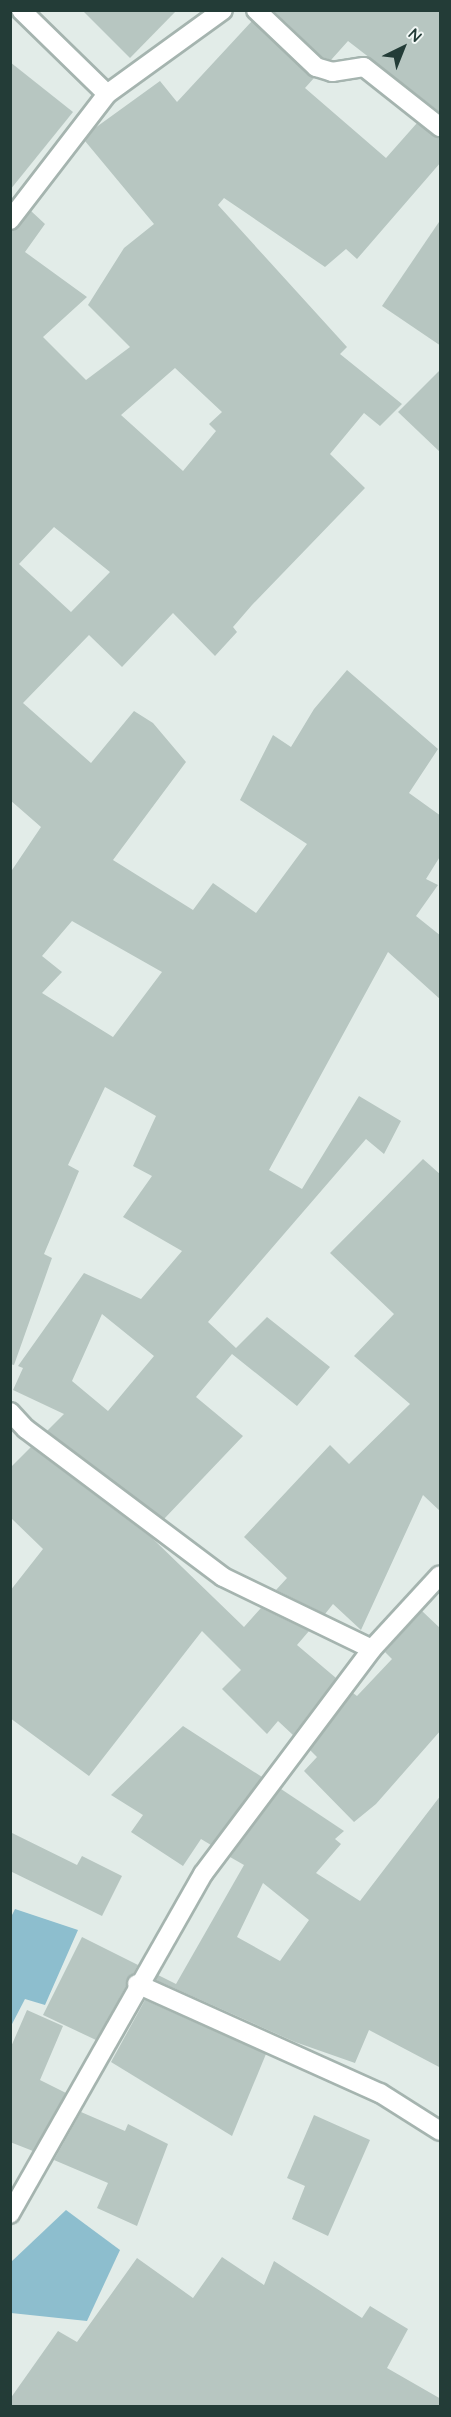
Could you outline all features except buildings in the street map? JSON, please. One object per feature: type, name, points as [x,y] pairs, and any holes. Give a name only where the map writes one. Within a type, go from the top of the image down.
[{"type":"street","points":[[21,10],[107,94]]},
{"type":"street","points":[[10,220],[107,94],[223,10]]},
{"type":"street","points":[[256,10],[316,67],[332,72],[364,67],[441,127]]},
{"type":"street","points":[[10,1412],[26,1429],[223,1577],[372,1649]]},
{"type":"street","points":[[10,2214],[137,1984],[203,1874],[372,1649],[441,1575]]},
{"type":"street","points":[[137,1984],[380,2093],[441,2131]]},
{"type":"water","points":[[15,1909],[78,1930],[45,2005],[25,1999],[11,2026],[10,1919]]},
{"type":"water","points":[[66,2210],[120,2250],[87,2321],[11,2313],[11,2262]]}]
